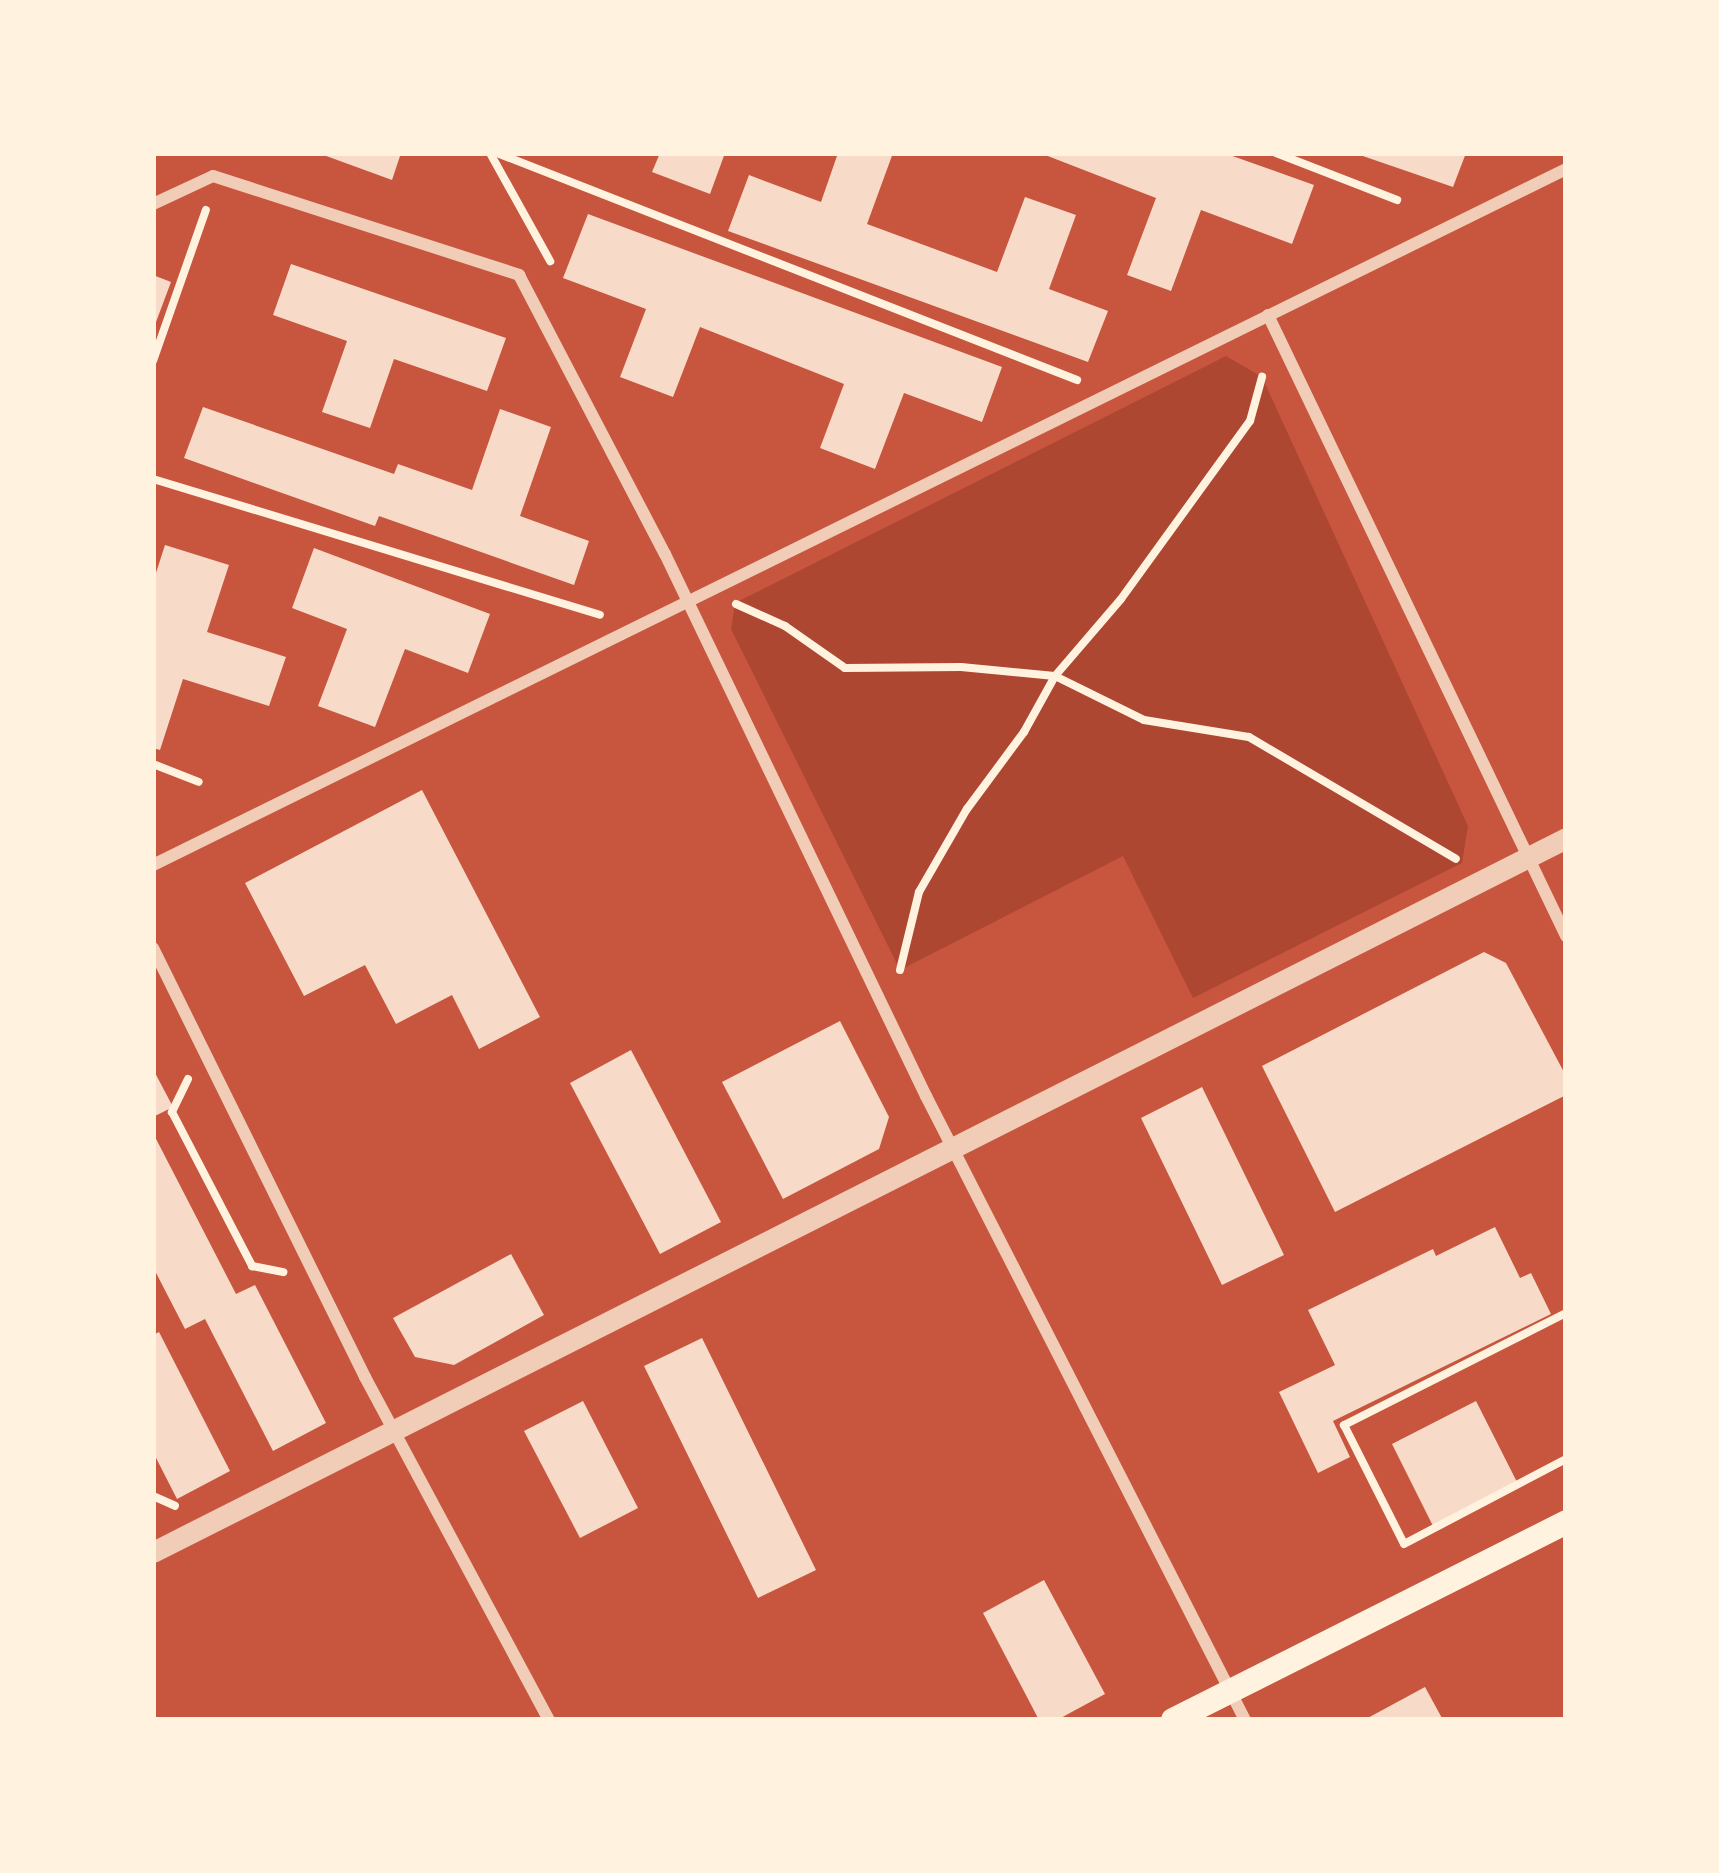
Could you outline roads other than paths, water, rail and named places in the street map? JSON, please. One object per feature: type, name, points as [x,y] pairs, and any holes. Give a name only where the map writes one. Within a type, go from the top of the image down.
[{"type":"main road","points":[[1173,1720],[1566,1522]]},
{"type":"street","points":[[153,866],[1566,169]]},
{"type":"street","points":[[153,204],[214,176],[519,275],[686,601],[955,1151],[1245,1720]]},
{"type":"street","points":[[1268,315],[1566,936]]},
{"type":"street","points":[[153,1552],[955,1151],[1566,838]]},
{"type":"street","points":[[153,948],[395,1431],[549,1720]]}]
